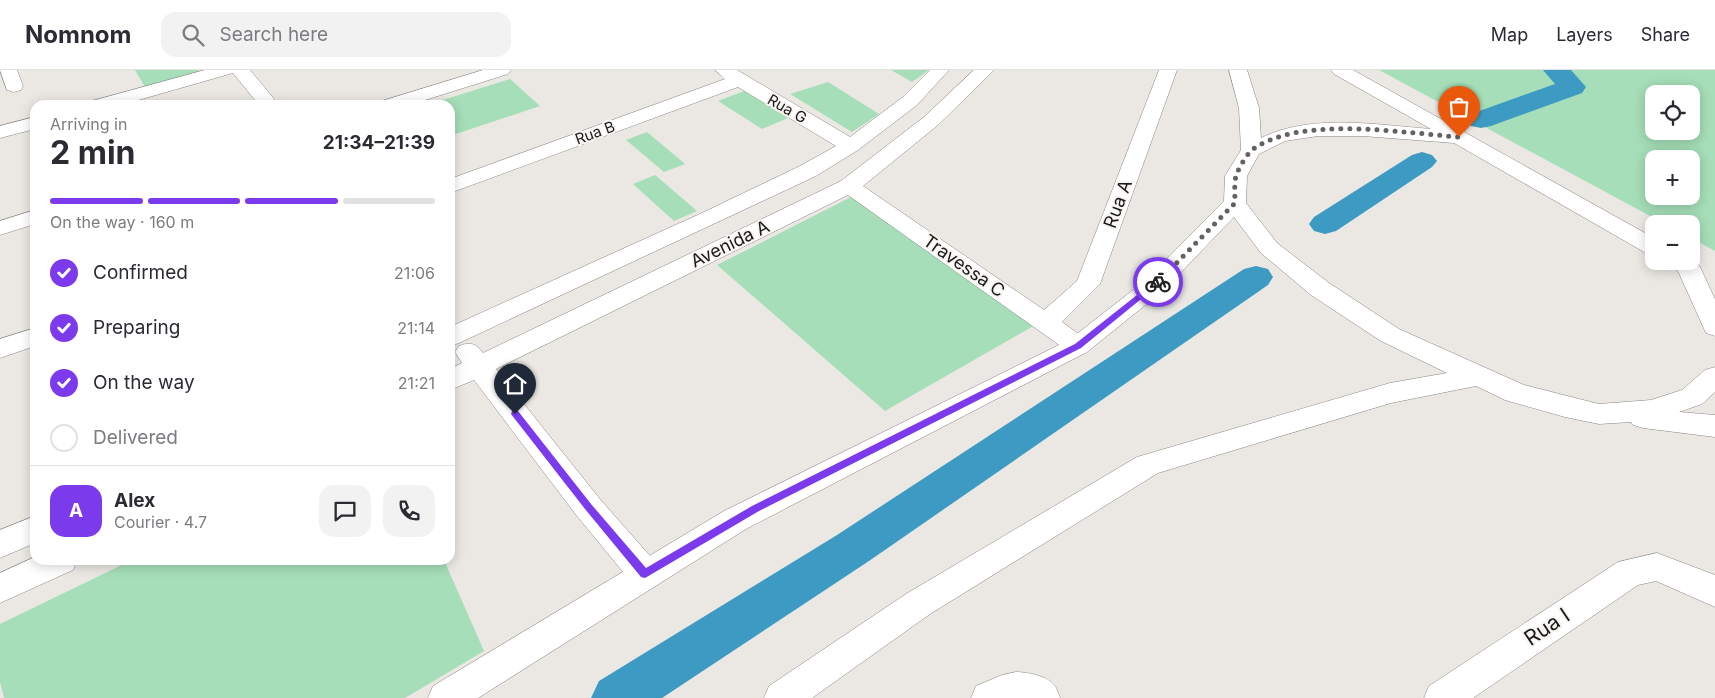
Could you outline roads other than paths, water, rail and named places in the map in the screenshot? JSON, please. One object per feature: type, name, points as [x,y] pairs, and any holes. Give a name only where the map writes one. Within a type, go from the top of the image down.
[{"type":"street","points":[[117,100],[226,70]]},
{"type":"street","points":[[240,70],[266,100]]},
{"type":"street","points":[[405,100],[502,70]]},
{"type":"street","name":"Avenida A","points":[[455,333],[710,218],[808,171],[851,146],[910,101],[940,70]]},
{"type":"street","name":"Avenida A","points":[[455,378],[849,186],[931,121],[985,70]]},
{"type":"street","name":"Rua A","points":[[1046,323],[1088,284],[1168,70]]},
{"type":"street","points":[[1238,70],[1249,108],[1251,150],[1236,176],[1235,203],[1269,248],[1320,289],[1390,335],[1515,393],[1599,414],[1715,426]]},
{"type":"street","points":[[1340,70],[1645,243]]},
{"type":"street","name":"Rua G","points":[[731,75],[851,146]]},
{"type":"street","name":"Rua B","points":[[455,184],[731,75]]},
{"type":"street","points":[[0,132],[30,124]]},
{"type":"street","points":[[1251,150],[1280,136],[1318,130],[1363,130],[1459,137]]},
{"type":"street","name":"Travessa C","points":[[849,186],[1078,346]]},
{"type":"street","points":[[446,698],[645,574],[756,508],[1078,346],[1155,285],[1235,203]]},
{"type":"street","points":[[0,228],[30,219]]},
{"type":"street","points":[[1685,270],[1715,327]]},
{"type":"street","points":[[1693,270],[1715,282]]},
{"type":"street","points":[[0,349],[30,338]]},
{"type":"street","points":[[455,338],[588,507],[645,574]]},
{"type":"street","points":[[782,698],[918,604],[1148,465],[1390,393],[1475,376]]},
{"type":"street","points":[[1599,414],[1652,410],[1692,397],[1715,377]]},
{"type":"street","points":[[0,545],[30,531]]},
{"type":"street","points":[[0,589],[50,565]]},
{"type":"street","name":"Rua I","points":[[1454,695],[1630,572],[1657,567],[1695,580],[1715,592]]},
{"type":"street","points":[[989,698],[1006,689],[1014,688],[1032,692],[1042,698]]},
{"type":"waterway","points":[[1481,120],[1573,87],[1556,70]]},
{"type":"waterway","points":[[1325,224],[1422,161]]},
{"type":"waterway","points":[[617,698],[853,548],[1256,277]]}]
